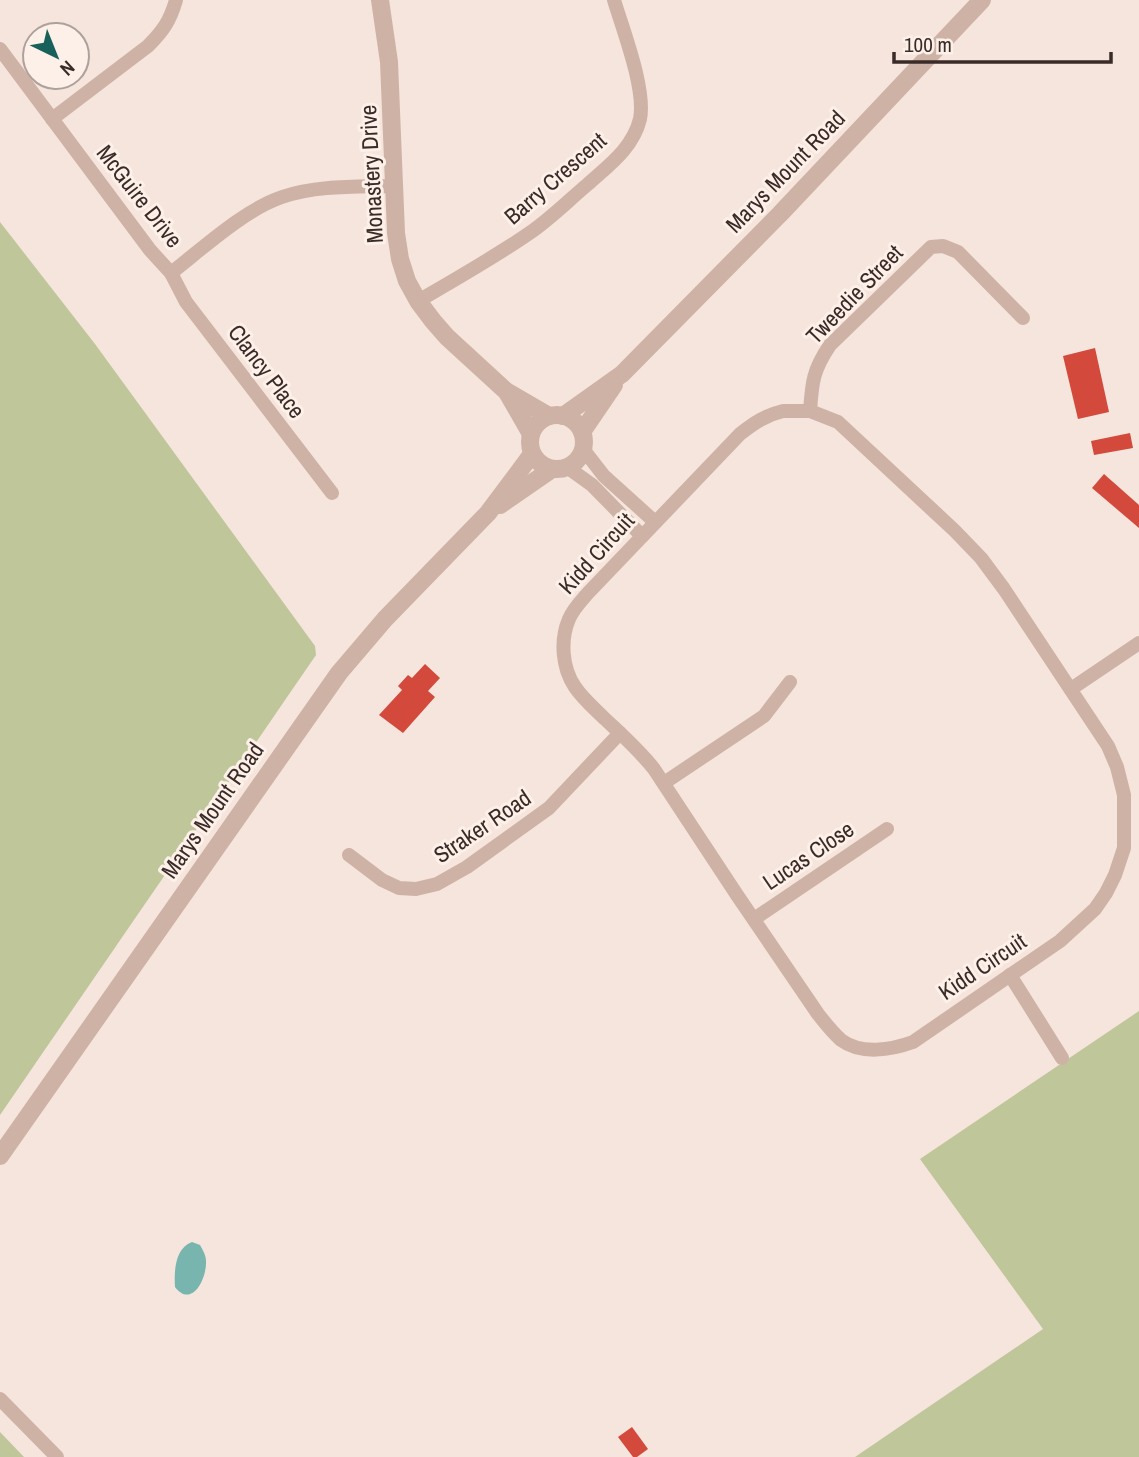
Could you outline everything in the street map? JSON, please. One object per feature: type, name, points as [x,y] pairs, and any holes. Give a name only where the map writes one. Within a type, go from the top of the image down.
[{"type":"street","points":[[52,119],[162,33],[172,16],[176,0]]},
{"type":"street","name":"Monastery Drive","points":[[380,0],[389,62],[396,233],[407,281],[418,301],[447,337],[506,391],[556,416]]},
{"type":"street","name":"Barry Crescent","points":[[418,301],[534,230],[622,153],[634,135],[640,118],[641,100],[614,0]]},
{"type":"street","name":"Marys Mount Road","points":[[556,416],[622,374],[780,214],[982,0]]},
{"type":"street","name":"McGuire Drive","points":[[0,49],[150,250],[171,273],[250,213],[280,198],[307,191],[393,186]]},
{"type":"street","name":"Tweedie Street","points":[[810,411],[812,380],[830,345],[932,247],[943,246],[958,252],[1023,318]]},
{"type":"street","name":"Clancy Place","points":[[171,273],[186,302],[331,493]]},
{"type":"street","name":"Marys Mount Road","points":[[583,440],[622,374]]},
{"type":"street","name":"Monastery Drive","points":[[506,391],[531,434]]},
{"type":"street","name":"Kidd Circuit","points":[[810,411],[838,422],[981,558],[1108,746],[1124,795],[1124,848],[1115,875],[1095,909],[1060,941],[913,1042],[884,1050],[858,1047],[844,1042],[831,1030],[664,783],[640,752],[575,688],[565,663],[563,645],[569,619],[575,608],[740,434],[770,414],[810,411]]},
{"type":"street","points":[[642,536],[592,485],[560,468],[544,466],[537,461],[530,448],[531,434],[541,420],[556,416],[571,419],[577,424],[583,440],[604,475],[655,523]]},
{"type":"street","points":[[560,468],[575,463],[580,456],[583,440]]},
{"type":"street","name":"Marys Mount Road","points":[[0,1156],[339,673],[385,619],[488,513],[532,454]]},
{"type":"street","name":"Marys Mount Road","points":[[488,513],[560,468]]},
{"type":"street","points":[[1071,689],[1139,643]]},
{"type":"street","points":[[664,783],[764,716],[790,682]]},
{"type":"street","name":"Straker Road","points":[[349,855],[382,880],[399,888],[416,889],[437,884],[467,867],[549,808],[620,733]]},
{"type":"street","name":"Lucas Close","points":[[754,919],[887,829]]},
{"type":"street","points":[[1124,848],[1139,850]]},
{"type":"street","points":[[1010,975],[1062,1058]]},
{"type":"street","points":[[0,1399],[57,1457]]},
{"type":"green space","points":[[0,222],[95,344],[315,646],[316,655],[0,1115]]},
{"type":"green space","points":[[1139,1011],[1139,1457],[855,1457],[1043,1329],[920,1159]]},
{"type":"green space","points":[[0,1432],[24,1457],[0,1457]]},
{"type":"water","points":[[192,1242],[200,1245],[206,1259],[206,1268],[197,1289],[187,1295],[175,1287],[175,1267],[182,1249]]},
{"type":"building","points":[[1095,348],[1109,412],[1078,419],[1063,356]]},
{"type":"building","points":[[1130,433],[1133,448],[1094,455],[1091,441]]},
{"type":"building","points":[[1104,474],[1139,505],[1139,528],[1092,488]]},
{"type":"building","points":[[425,664],[440,678],[428,691],[435,697],[403,733],[379,715],[402,690],[398,686],[408,675],[412,678]]},
{"type":"building","points":[[632,1427],[648,1449],[637,1457],[633,1457],[618,1437]]}]
